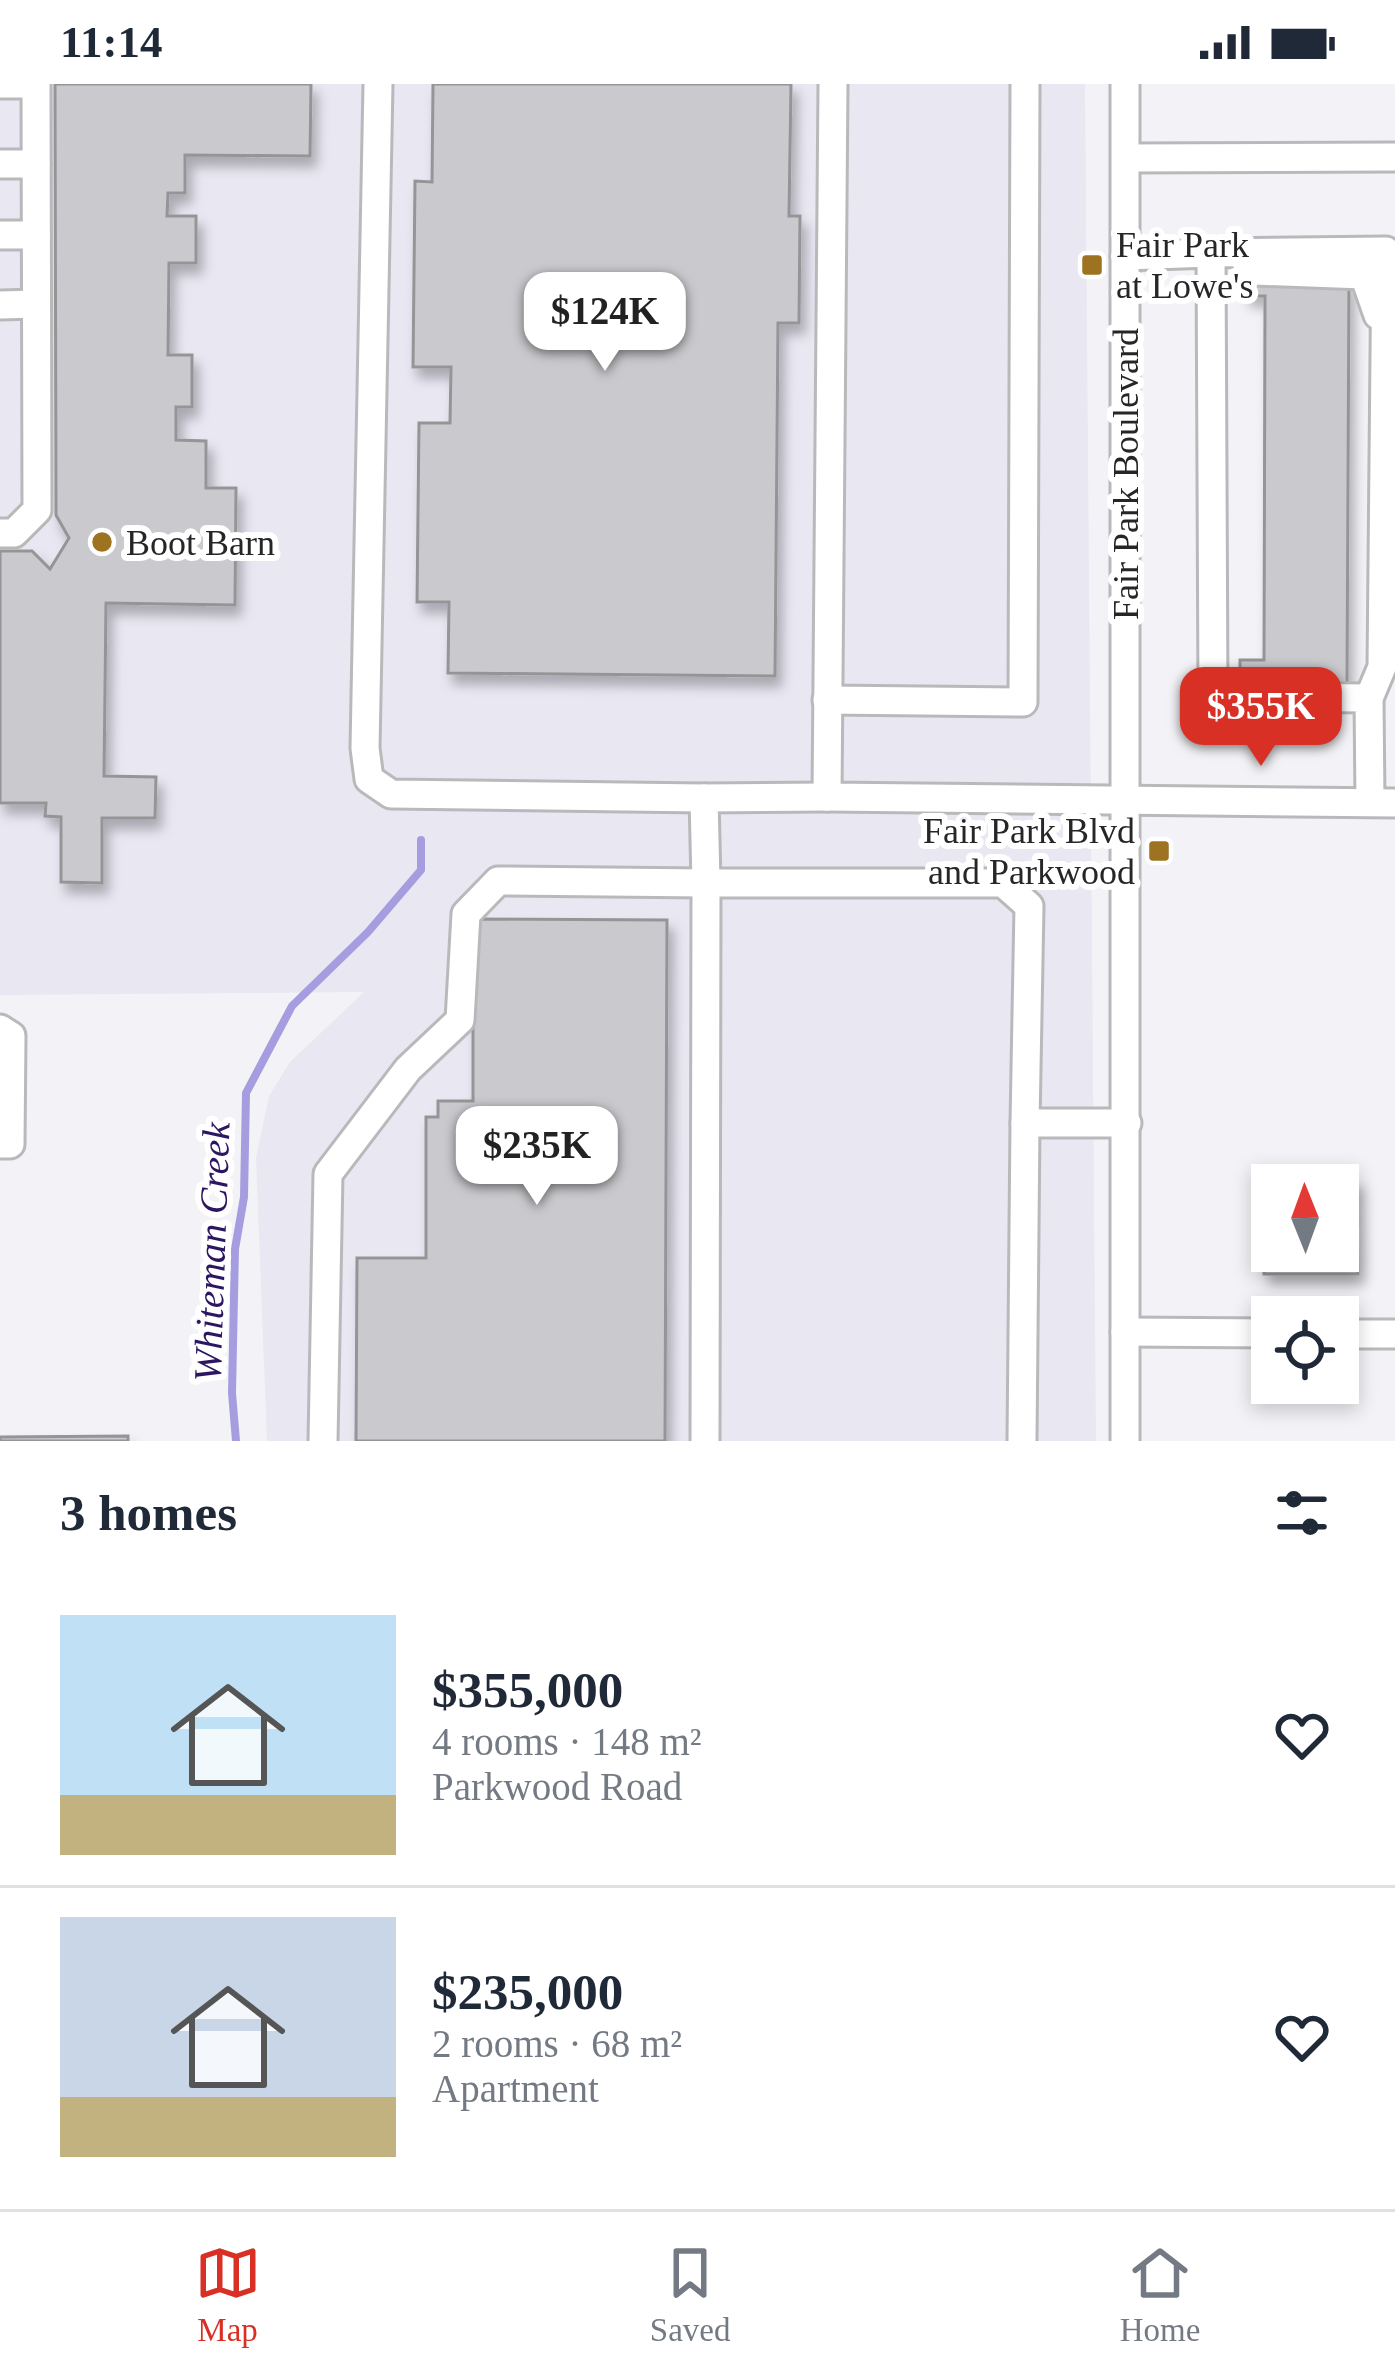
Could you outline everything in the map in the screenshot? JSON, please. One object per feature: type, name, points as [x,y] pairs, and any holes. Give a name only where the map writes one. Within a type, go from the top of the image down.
[{"type":"street","points":[[0,85],[35,84],[37,510],[14,532],[0,533]]},
{"type":"street","points":[[378,84],[365,748],[369,779],[391,794],[1382,802],[1369,698],[1382,668],[1387,251],[1125,256]]},
{"type":"street","points":[[826,796],[833,84]]},
{"type":"street","points":[[827,700],[1023,702],[1025,84]]},
{"type":"street","name":"Fair Park Boulevard","points":[[1124,1441],[1125,84]]},
{"type":"street","points":[[1126,158],[1395,157]]},
{"type":"street","points":[[0,164],[36,164]]},
{"type":"street","points":[[0,235],[36,235]]},
{"type":"street","points":[[1224,253],[1213,697],[1369,698]]},
{"type":"street","points":[[0,305],[36,304]]},
{"type":"street","points":[[704,798],[705,1441]]},
{"type":"street","points":[[323,1441],[328,1174],[408,1069],[460,1020],[466,914],[498,881],[1003,884],[1028,906],[1022,1441]]},
{"type":"street","points":[[0,1029],[10,1036],[10,1144],[0,1144]]},
{"type":"street","points":[[1025,1123],[1127,1123]]},
{"type":"street","points":[[1125,1332],[1251,1333]]},
{"type":"street","points":[[1359,1334],[1395,1334]]},
{"type":"shaded area","points":[[0,84],[1085,84],[1096,1441],[267,1441],[256,1158],[269,1096],[290,1062],[364,992],[0,995]]},
{"type":"building","points":[[55,84],[311,84],[310,156],[185,155],[185,193],[168,193],[167,216],[196,216],[196,263],[169,263],[168,355],[192,355],[192,407],[176,407],[176,440],[206,441],[206,488],[236,488],[235,605],[106,603],[104,776],[156,777],[155,818],[102,818],[102,883],[61,882],[61,817],[45,816],[46,803],[0,803],[0,551],[32,551],[50,569],[69,538],[56,515]]},
{"type":"building","points":[[433,84],[791,84],[789,216],[800,216],[799,323],[778,323],[775,676],[448,673],[449,602],[417,602],[419,423],[450,423],[451,367],[413,367],[415,181],[432,182]]},
{"type":"building","points":[[1245,278],[1349,279],[1347,685],[1240,684],[1240,660],[1264,660],[1265,296],[1245,296]]},
{"type":"building","points":[[473,919],[667,920],[665,1441],[356,1441],[357,1258],[426,1258],[426,1117],[438,1117],[438,1101],[473,1101]]},
{"type":"building","points":[[1264,1272],[1358,1272],[1264,1274]]},
{"type":"building","points":[[128,1436],[128,1441],[0,1441],[0,1437]]},
{"type":"waterway","name":"Whiteman Creek","points":[[236,1441],[232,1393],[235,1249],[244,1197],[246,1093],[292,1006],[368,932],[421,870],[421,840]]},
{"type":"place","name":"Fair Park at Lowe's","points":[[1092,265]]},
{"type":"place","name":"Boot Barn","points":[[102,542]]},
{"type":"place","name":"Fair Park Blvd and Parkwood","points":[[1159,851]]}]
